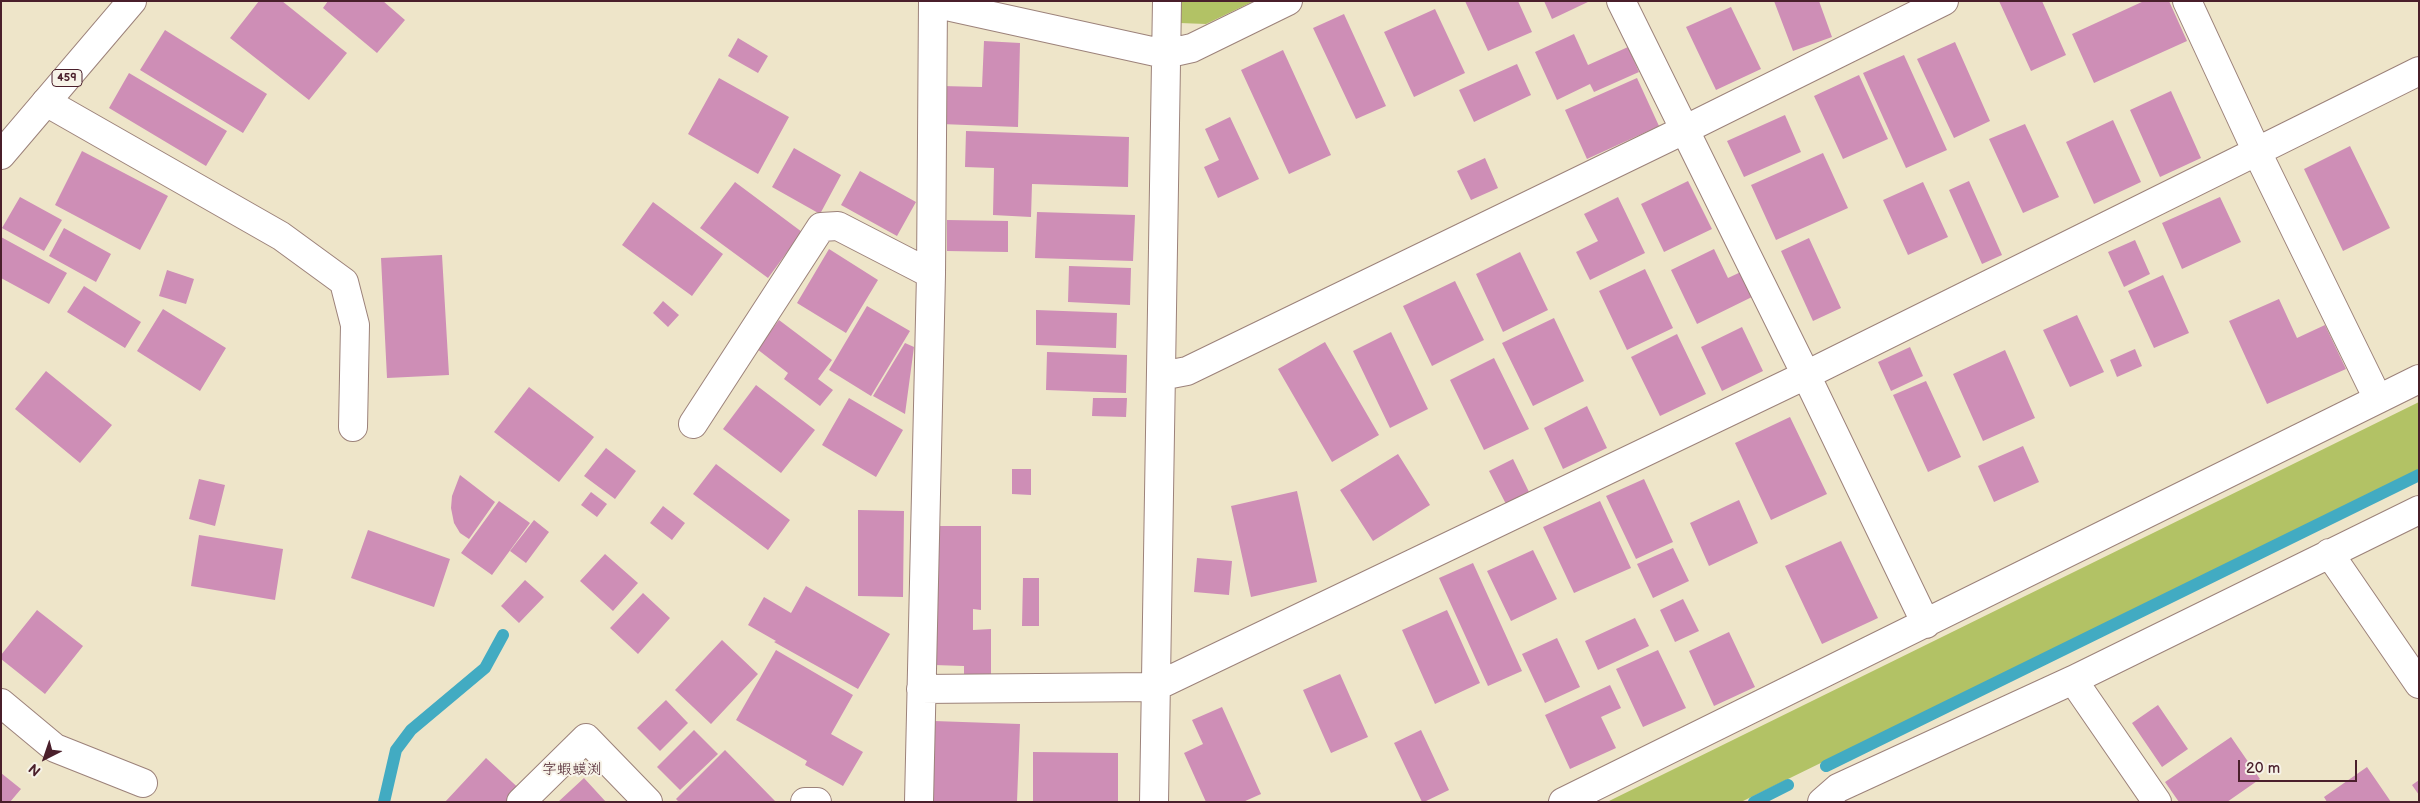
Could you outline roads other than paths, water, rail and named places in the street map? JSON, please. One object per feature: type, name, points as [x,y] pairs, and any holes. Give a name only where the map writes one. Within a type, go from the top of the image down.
[{"type":"main road","name":"459","points":[[1,155],[132,1]]},
{"type":"main road","points":[[1154,802],[1167,1]]},
{"type":"main road","points":[[919,802],[932,274],[933,2],[1165,54],[1192,48],[1288,1]]},
{"type":"main road","points":[[1620,1],[1806,375],[1926,624]]},
{"type":"main road","points":[[1161,376],[1187,370],[1684,130],[1944,1]]},
{"type":"main road","points":[[2187,1],[2378,399]]},
{"type":"main road","points":[[921,689],[1155,687],[1806,375],[2419,72]]},
{"type":"main road","points":[[46,102],[281,236],[344,282],[355,325],[353,427]]},
{"type":"main road","points":[[693,424],[821,227],[838,226],[932,274]]},
{"type":"main road","points":[[1563,802],[2419,379]]},
{"type":"main road","points":[[1822,802],[1838,788],[2073,680],[2419,510]]},
{"type":"main road","points":[[2329,553],[2419,684]]},
{"type":"main road","points":[[2073,680],[2157,802]]},
{"type":"main road","points":[[1,703],[55,748],[143,783]]},
{"type":"main road","points":[[521,802],[586,738],[648,802]]},
{"type":"main road","points":[[805,802],[817,802]]},
{"type":"waterway","points":[[1826,766],[2419,475]]},
{"type":"waterway","points":[[384,802],[396,750],[411,730],[485,668],[503,635]]},
{"type":"waterway","points":[[1754,802],[1788,785]]},
{"type":"district","name":"字蝦蟆渕","points":[[572,770]]}]
